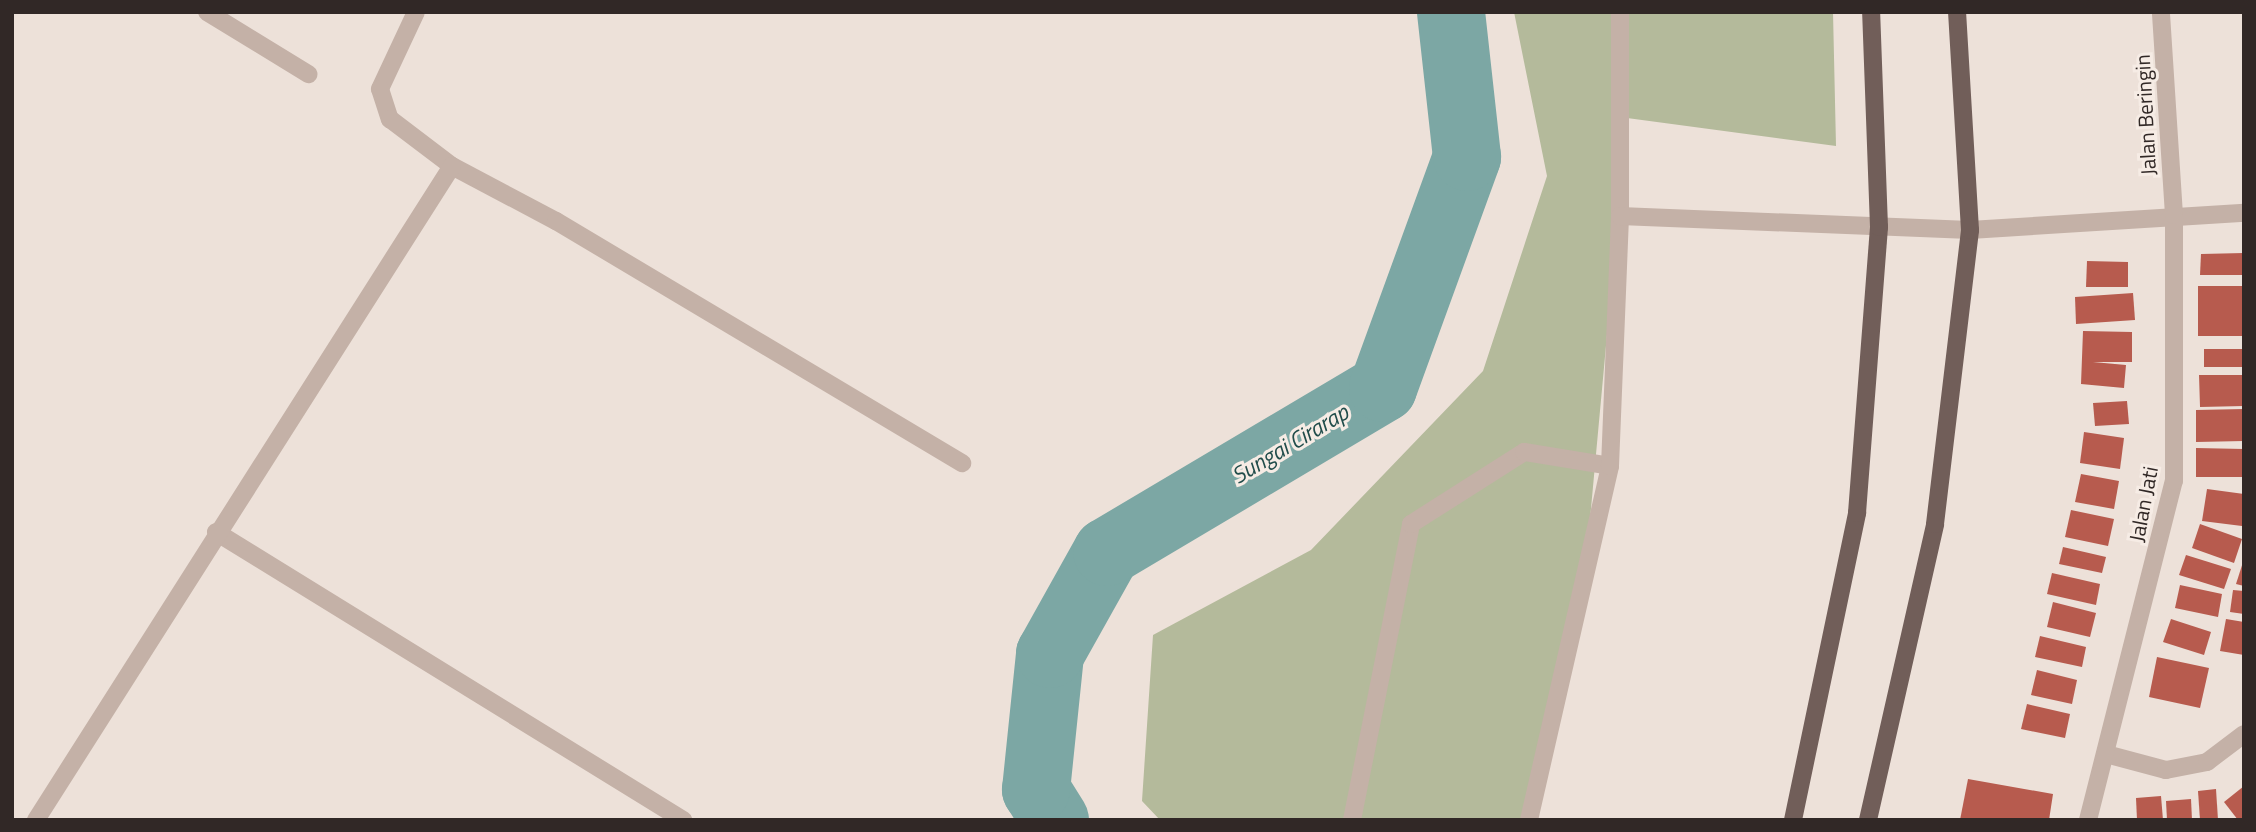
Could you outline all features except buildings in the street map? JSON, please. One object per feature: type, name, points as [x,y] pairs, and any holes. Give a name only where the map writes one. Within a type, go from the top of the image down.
[{"type":"main road","points":[[1793,820],[1857,513],[1879,227],[1871,12]]},
{"type":"main road","points":[[1868,820],[1935,524],[1970,230],[1957,12]]},
{"type":"street","points":[[206,12],[308,74]]},
{"type":"street","points":[[415,12],[386,70],[380,98],[390,119],[452,166],[556,221],[962,463]]},
{"type":"street","points":[[1529,820],[1610,466],[1620,216],[1620,12]]},
{"type":"street","name":"Jalan Beringin","points":[[2161,12],[2174,215]]},
{"type":"street","points":[[36,820],[216,532],[452,166]]},
{"type":"street","points":[[1620,216],[1970,230],[2174,215],[2244,213]]},
{"type":"street","name":"Jalan Jati","points":[[2088,820],[2174,481],[2174,215]]},
{"type":"street","points":[[1352,820],[1411,524],[1524,452],[1610,466]]},
{"type":"street","points":[[216,532],[683,820]]},
{"type":"street","points":[[2106,754],[2166,769],[2207,761],[2244,734]]},
{"type":"green space","points":[[1514,12],[1833,12],[1836,146],[1627,118],[1588,541],[1522,820],[1160,820],[1142,801],[1153,635],[1311,550],[1483,371],[1547,176]]},
{"type":"waterway","name":"Sungai Cirarap","points":[[1055,820],[1036,790],[1050,654],[1107,552],[1383,388],[1467,157],[1451,12]]}]
